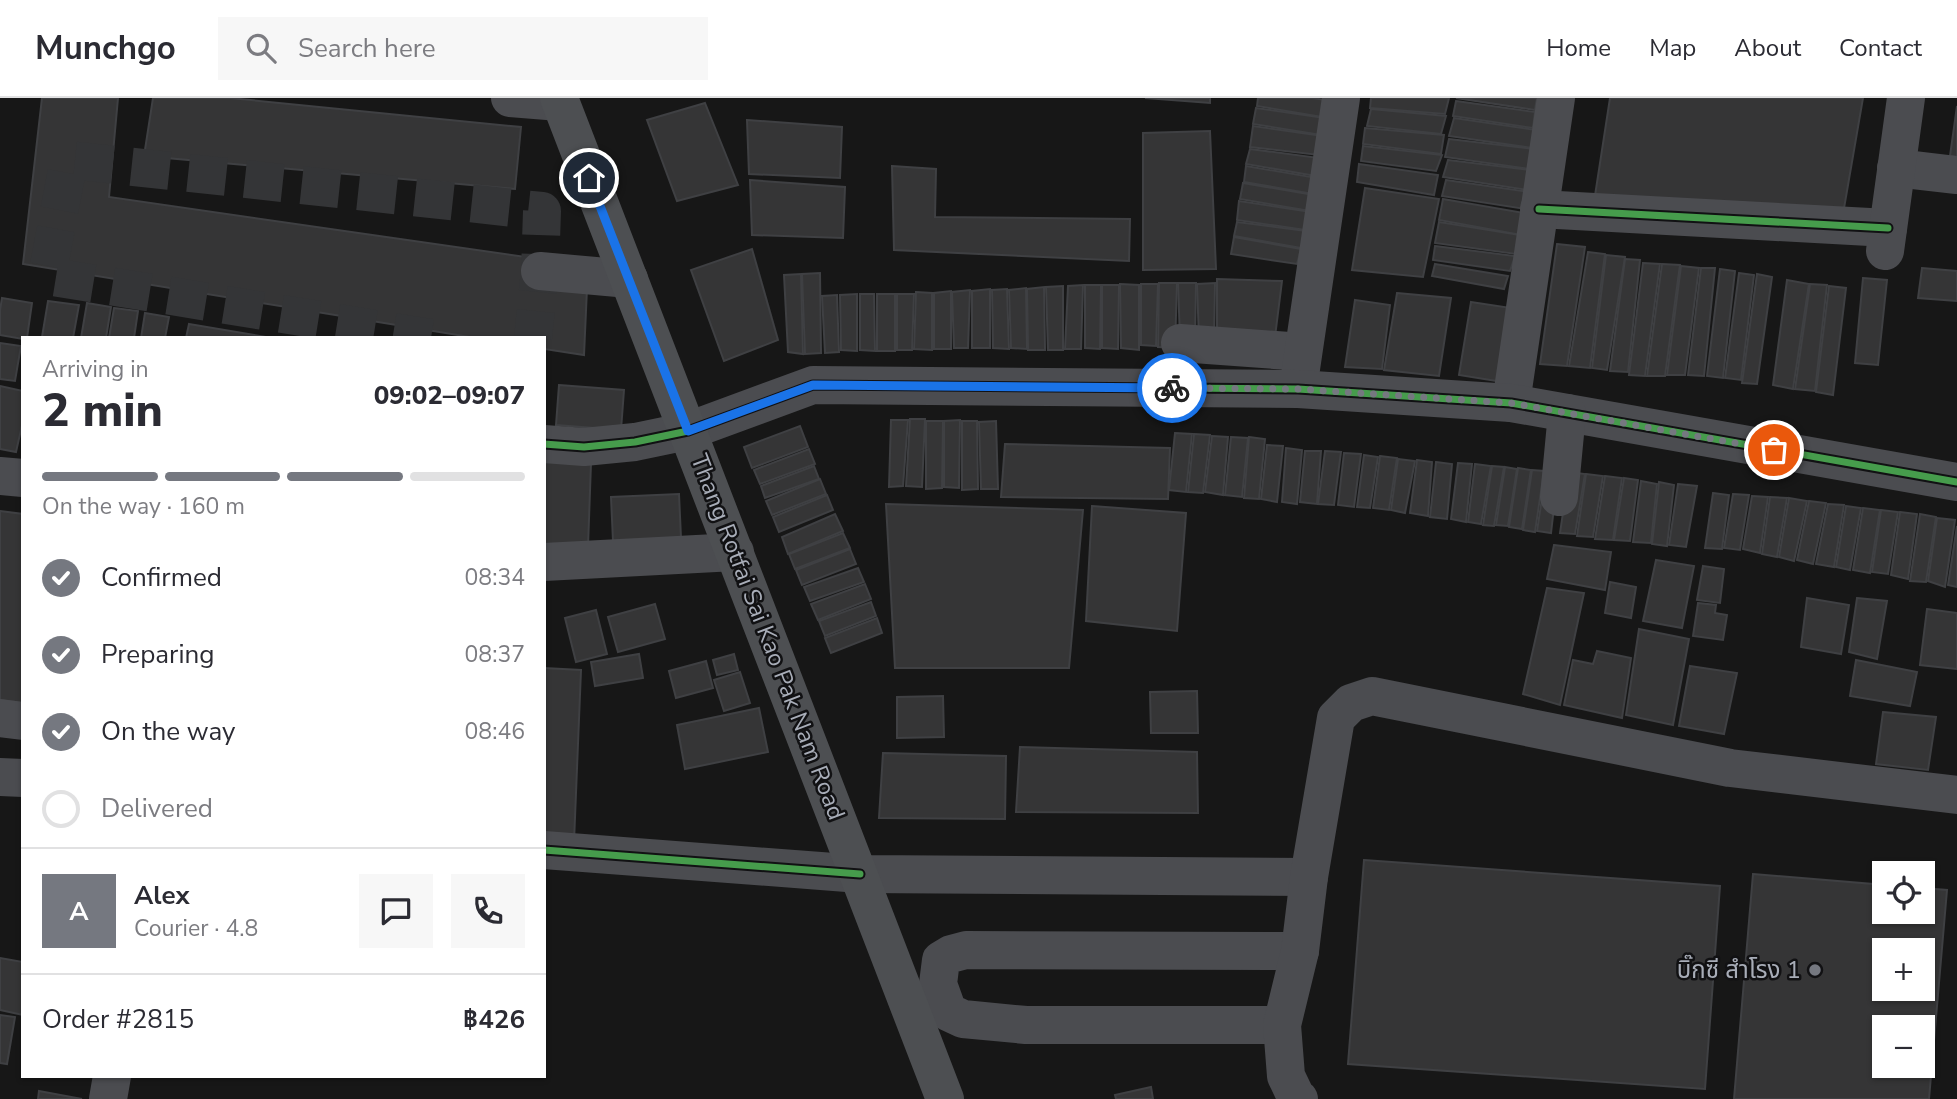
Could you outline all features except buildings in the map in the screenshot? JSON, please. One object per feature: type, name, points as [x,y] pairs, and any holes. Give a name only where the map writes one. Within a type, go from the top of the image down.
[{"type":"main road","name":"Thang Rotfai Sai Kao Pak Nam Road","points":[[559,100],[945,1099]]},
{"type":"street","points":[[510,98],[559,100]]},
{"type":"street","points":[[1298,389],[1341,98]]},
{"type":"street","points":[[1511,403],[1556,98]]},
{"type":"street","points":[[1539,209],[1886,240],[1906,98]]},
{"type":"street","points":[[1896,168],[1957,175]]},
{"type":"street","points":[[540,271],[629,279]]},
{"type":"street","points":[[1180,343],[1303,352]]},
{"type":"street","points":[[546,444],[584,447],[635,442],[688,431],[813,385],[1298,389],[1511,403],[1957,482]]},
{"type":"street","points":[[1559,497],[1567,414]]},
{"type":"street","points":[[0,476],[21,478]]},
{"type":"street","points":[[546,562],[735,552]]},
{"type":"street","points":[[1299,1099],[1286,1076],[1282,1025],[1300,951],[1309,877],[1336,718],[1351,703],[1372,696],[1730,768],[1957,795]]},
{"type":"street","points":[[0,718],[21,721]]},
{"type":"street","points":[[0,776],[21,778]]},
{"type":"street","points":[[546,850],[860,874],[1309,877]]},
{"type":"street","points":[[1282,1025],[1026,1025],[962,1019],[948,1012],[938,984],[941,960],[966,950],[1300,951]]},
{"type":"street","points":[[108,1099],[112,1078]]},
{"type":"tunnel","points":[[419,336],[47,276],[69,160],[542,211],[540,271],[533,336]]},
{"type":"cycle path","points":[[1539,209],[1888,228]]},
{"type":"cycle path","points":[[546,444],[584,447],[635,442],[688,431],[813,385],[1298,389],[1511,403],[1957,482]]},
{"type":"cycle path","points":[[546,850],[860,874]]},
{"type":"way so far","points":[[1172,388],[1298,389],[1511,403],[1774,450]]},
{"type":"place","name":"บิ๊กซี สำโรง 1","points":[[1815,970]]},
{"type":"route","points":[[589,178],[688,431],[813,385],[1172,388]]}]
